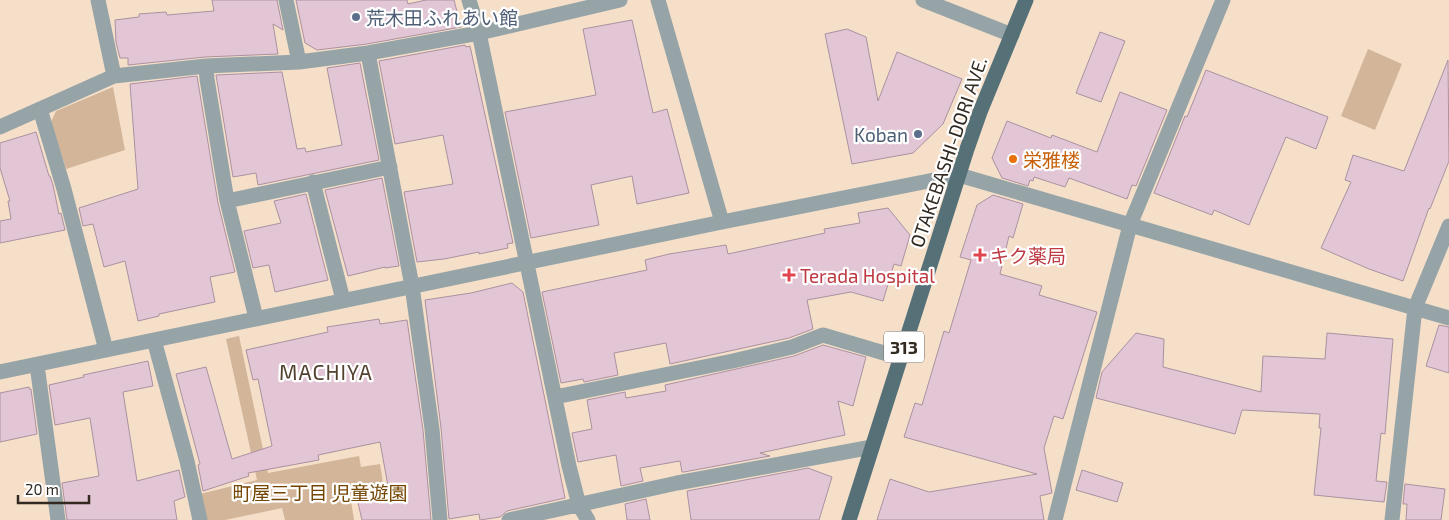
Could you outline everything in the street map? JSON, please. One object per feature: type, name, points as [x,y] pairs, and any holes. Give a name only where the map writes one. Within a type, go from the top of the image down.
[{"type":"main road","name":"OTAKEBASHI-DORI AVE.","points":[[848,520],[980,112],[1026,0]]},
{"type":"street","points":[[98,0],[114,76]]},
{"type":"street","points":[[286,0],[299,62]]},
{"type":"street","points":[[469,0],[479,32],[569,466],[579,505],[588,520]]},
{"type":"street","points":[[0,127],[114,76],[206,66],[299,62],[368,53],[479,32],[620,0]]},
{"type":"street","points":[[658,0],[722,222]]},
{"type":"street","points":[[923,0],[1012,35]]},
{"type":"street","points":[[1055,520],[1130,225],[1222,0]]},
{"type":"street","points":[[368,53],[412,286],[432,429],[440,520]]},
{"type":"street","points":[[206,66],[227,201],[256,318]]},
{"type":"street","points":[[40,110],[64,188],[106,350]]},
{"type":"street","points":[[227,201],[390,167]]},
{"type":"street","points":[[0,372],[722,222],[959,175],[1449,318]]},
{"type":"street","points":[[313,182],[343,300]]},
{"type":"street","points":[[1392,520],[1415,308],[1449,226]]},
{"type":"street","points":[[555,397],[734,361],[792,347],[823,335],[901,358]]},
{"type":"street","points":[[154,340],[187,461],[200,520]]},
{"type":"street","points":[[36,365],[58,520]]},
{"type":"street","points":[[509,520],[677,483],[872,447]]},
{"type":"green space","points":[[1368,49],[1402,64],[1375,130],[1341,116]]},
{"type":"green space","points":[[113,87],[125,150],[66,169],[51,122],[56,111]]},
{"type":"green space","name":"町屋三丁目 児童遊園","points":[[239,336],[268,473],[359,456],[361,467],[380,464],[384,489],[350,494],[354,520],[285,520],[282,508],[225,520],[205,520],[200,494],[257,480],[226,339]]},
{"type":"building","points":[[212,0],[277,0],[283,30],[273,24],[278,54],[205,57],[128,65],[128,58],[120,58],[116,42],[115,20],[139,17],[139,14],[166,12],[167,15],[214,11]]},
{"type":"building","name":"荒木田ふれあい館","points":[[296,0],[407,0],[408,4],[426,0],[454,0],[461,27],[367,44],[317,50],[305,43]]},
{"type":"building","points":[[632,20],[653,113],[667,109],[689,193],[637,204],[632,176],[591,185],[599,225],[531,238],[505,112],[596,95],[583,29]]},
{"type":"building","points":[[847,29],[866,37],[878,101],[897,52],[962,79],[943,124],[913,153],[852,164],[825,34]]},
{"type":"building","points":[[1100,32],[1125,41],[1101,102],[1076,93]]},
{"type":"building","points":[[465,45],[466,47],[470,46],[513,243],[507,244],[508,248],[479,254],[479,252],[417,262],[404,192],[453,184],[443,135],[395,144],[379,61]]},
{"type":"building","points":[[1448,60],[1449,161],[1429,208],[1403,281],[1369,269],[1321,248],[1351,182],[1345,180],[1353,155],[1404,171]]},
{"type":"building","points":[[360,63],[379,160],[258,185],[256,173],[233,177],[216,75],[282,72],[297,149],[305,148],[306,152],[342,145],[327,68]]},
{"type":"building","points":[[1206,70],[1328,117],[1316,149],[1286,137],[1249,225],[1214,210],[1212,215],[1154,193]]},
{"type":"building","points":[[197,76],[218,203],[235,272],[210,277],[215,302],[159,314],[159,316],[138,321],[125,261],[104,267],[93,224],[83,226],[79,208],[138,189],[130,84]]},
{"type":"building","points":[[1120,92],[1167,110],[1136,186],[1132,185],[1127,199],[1069,178],[1065,187],[1034,177],[1033,181],[1030,180],[1028,186],[1002,178],[992,158],[1007,121],[1051,138],[1052,135],[1097,152]]},
{"type":"building","points":[[36,132],[65,230],[0,243],[0,221],[11,219],[8,201],[10,201],[0,168],[0,143]]},
{"type":"building","points":[[382,178],[399,266],[385,267],[348,276],[325,190]]},
{"type":"building","points":[[306,194],[328,280],[275,292],[269,265],[253,268],[244,231],[281,223],[274,201]]},
{"type":"building","points":[[993,195],[1023,204],[1013,238],[1009,236],[1000,274],[1042,286],[1039,295],[1097,312],[1063,419],[1054,416],[1044,448],[1052,493],[1040,496],[1044,520],[877,520],[890,479],[929,492],[1037,474],[904,437],[915,403],[922,405],[944,331],[949,333],[971,260],[960,257],[977,205]]},
{"type":"building","points":[[888,208],[910,235],[901,266],[894,264],[883,301],[851,292],[807,300],[813,329],[789,338],[670,364],[666,343],[614,353],[618,375],[584,382],[583,379],[561,383],[542,292],[647,270],[645,260],[669,254],[726,245],[728,254],[825,233],[824,229],[860,223],[858,213]]},
{"type":"building","points":[[512,283],[523,292],[565,498],[507,511],[500,517],[480,520],[479,514],[449,519],[441,428],[425,300],[471,293]]},
{"type":"building","points":[[379,319],[380,324],[407,320],[423,430],[431,520],[362,520],[358,503],[390,497],[380,442],[318,455],[319,460],[248,473],[249,476],[203,491],[198,465],[200,464],[176,374],[206,367],[232,459],[272,446],[258,379],[253,380],[246,350],[328,332],[327,327]]},
{"type":"building","points":[[1439,325],[1449,327],[1449,373],[1426,366]]},
{"type":"building","points":[[1136,333],[1164,339],[1163,367],[1261,392],[1263,356],[1325,359],[1327,333],[1393,339],[1385,434],[1381,433],[1376,481],[1387,482],[1384,502],[1314,495],[1321,428],[1319,428],[1320,414],[1242,410],[1235,434],[1096,398],[1102,372]]},
{"type":"building","points":[[823,345],[866,357],[853,406],[838,401],[845,435],[760,453],[770,456],[684,472],[682,472],[680,461],[640,468],[643,481],[621,486],[616,455],[578,462],[572,433],[592,429],[587,400],[625,392],[626,398],[666,391],[665,385],[794,356]]},
{"type":"building","points":[[148,361],[153,386],[123,392],[137,481],[179,470],[185,497],[174,501],[177,520],[67,520],[62,483],[99,476],[90,418],[55,425],[49,385],[84,377],[83,375]]},
{"type":"building","points":[[29,387],[31,389],[37,434],[0,442],[0,393]]},
{"type":"building","points":[[808,468],[832,477],[819,520],[691,520],[687,491]]},
{"type":"building","points":[[1082,470],[1123,483],[1117,502],[1076,490]]},
{"type":"building","points":[[1405,484],[1445,489],[1441,520],[1406,520],[1407,504],[1403,504]]},
{"type":"building","points":[[646,499],[650,520],[627,520],[625,504]]},
{"type":"place","name":"荒木田ふれあい館","points":[[356,17]]},
{"type":"place","name":"Koban","points":[[918,134]]},
{"type":"place","name":"栄雅楼","points":[[1013,159]]},
{"type":"place","name":"キク薬局","points":[[980,255]]},
{"type":"place","name":"Terada Hospital","points":[[789,275]]},
{"type":"district","name":"MACHIYA","points":[[326,371]]}]
